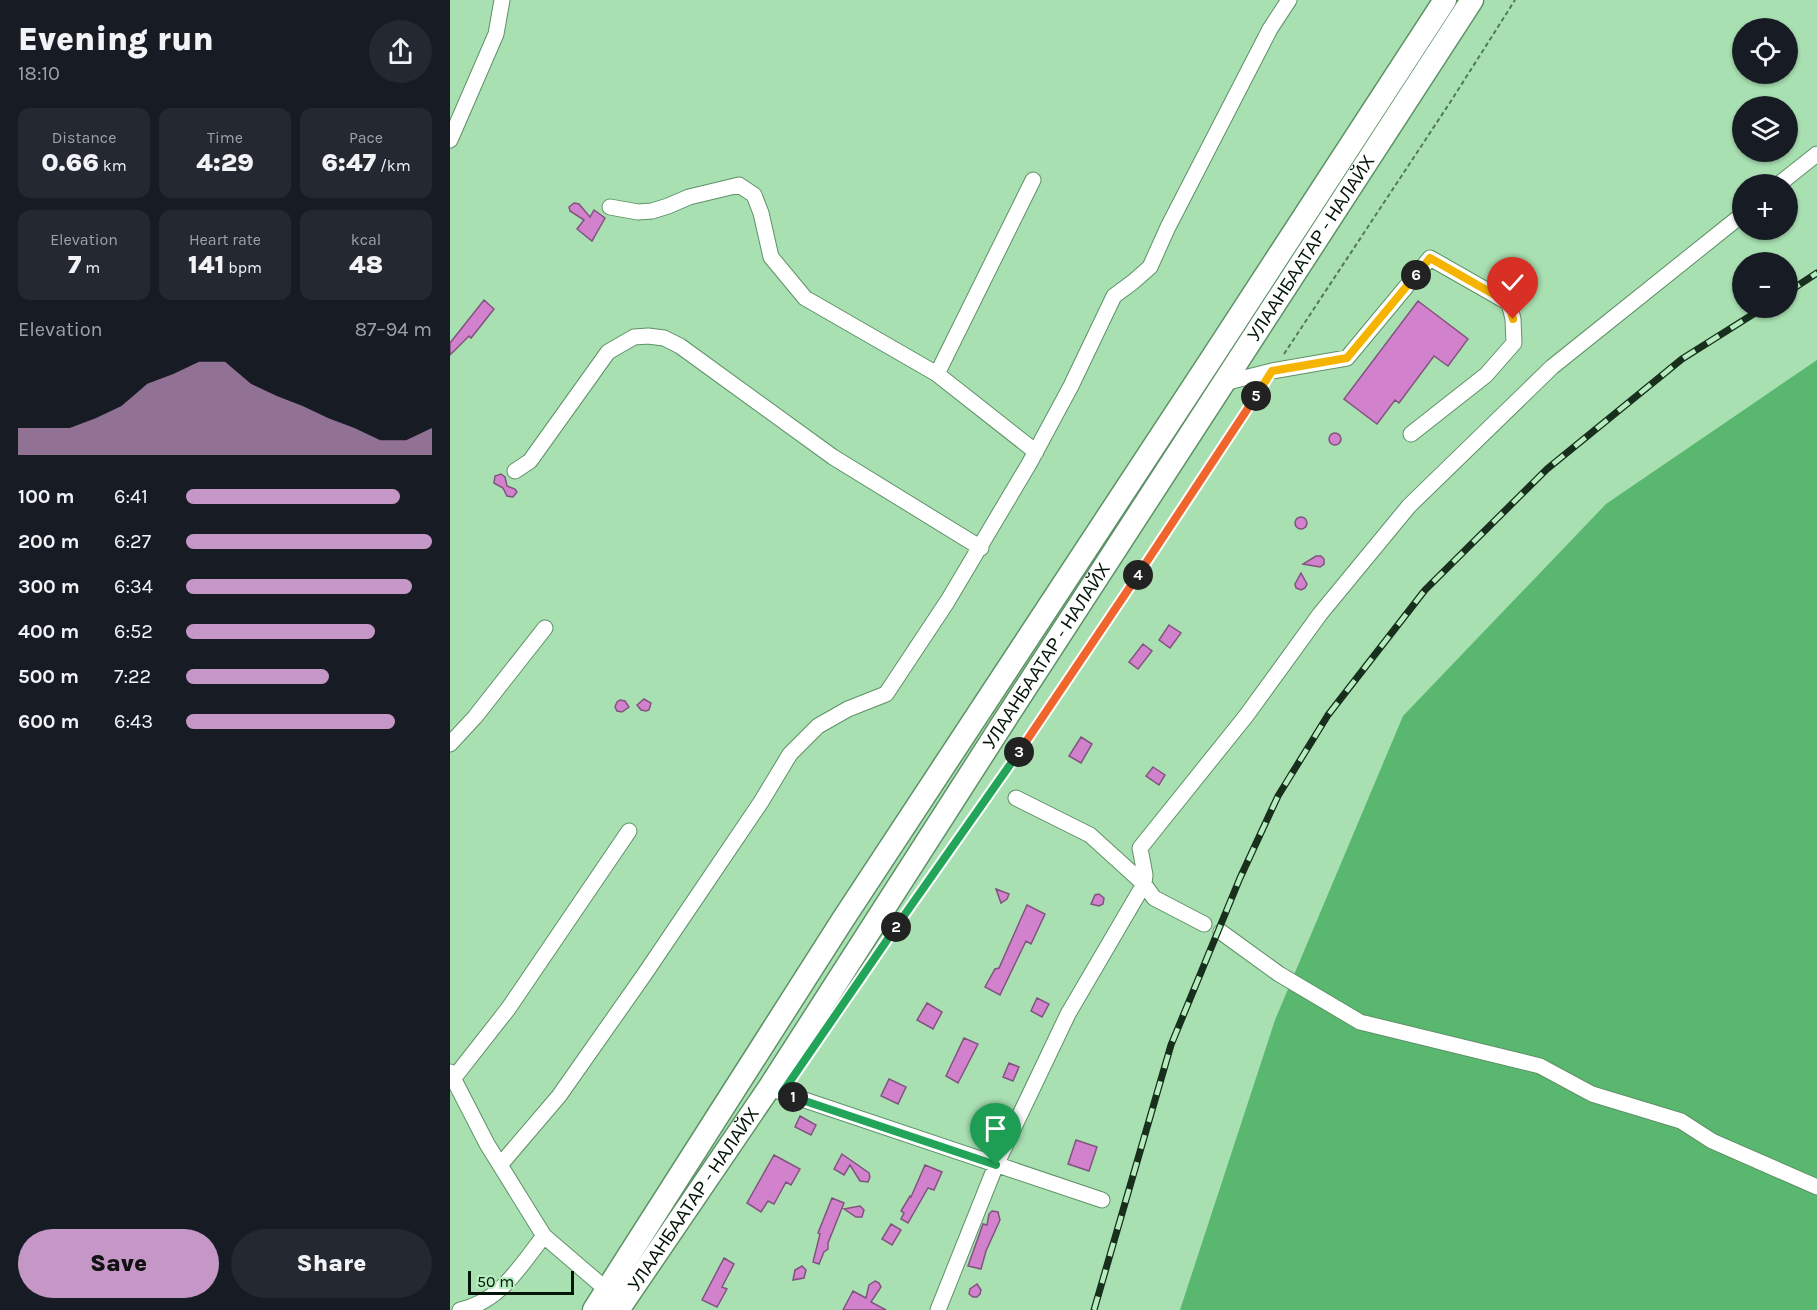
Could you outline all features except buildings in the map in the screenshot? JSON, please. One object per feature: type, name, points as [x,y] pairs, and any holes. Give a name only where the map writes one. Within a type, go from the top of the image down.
[{"type":"highway","name":"УЛААНБААТАР - НАЛАЙХ","points":[[594,1310],[842,921],[1445,0]]},
{"type":"highway","name":"УЛААНБААТАР - НАЛАЙХ","points":[[618,1310],[769,1088],[1472,0]]},
{"type":"street","points":[[450,140],[496,34],[502,0]]},
{"type":"street","points":[[501,1164],[572,1078],[754,812],[790,754],[818,726],[848,709],[886,694],[981,548],[1036,452],[1114,296],[1150,267],[1168,227],[1270,29],[1289,0]]},
{"type":"street","points":[[1792,174],[1817,154]]},
{"type":"street","points":[[937,374],[1033,180]]},
{"type":"street","points":[[610,207],[652,212],[689,196],[740,185],[754,195],[761,213],[771,257],[805,298],[937,374],[1036,452]]},
{"type":"street","points":[[938,1310],[996,1165],[1068,1014],[1144,884],[1145,875],[1140,848],[1246,716],[1320,614],[1409,506],[1552,367],[1732,223]]},
{"type":"street","points":[[1224,383],[1272,371],[1347,358],[1430,258],[1509,303],[1513,319],[1514,343],[1486,375],[1411,434]]},
{"type":"street","points":[[514,471],[530,461],[608,352],[634,337],[664,338],[680,346],[833,457],[981,548]]},
{"type":"street","points":[[450,744],[475,717],[545,628]]},
{"type":"street","points":[[1016,798],[1090,835],[1144,884],[1154,898],[1204,924]]},
{"type":"street","points":[[607,1290],[544,1236],[487,1144],[452,1076],[508,1009],[629,831]]},
{"type":"street","points":[[1221,932],[1279,974],[1360,1022],[1540,1066],[1592,1094],[1681,1121],[1712,1141],[1817,1187]]},
{"type":"street","points":[[769,1088],[1102,1200]]},
{"type":"street","points":[[460,1310],[474,1307],[497,1294],[544,1236]]},
{"type":"path","points":[[888,939],[1038,724],[1451,101],[1515,0]]},
{"type":"green space","points":[[1817,360],[1817,1310],[1180,1310],[1275,1020],[1403,716],[1606,504]]},
{"type":"railway","points":[[1798,285],[1817,273]]},
{"type":"railway","points":[[1094,1310],[1171,1045],[1240,878],[1278,796],[1328,715],[1425,590],[1547,469],[1682,359],[1747,318]]},
{"type":"route","points":[[996,1165],[782,1093],[1031,734],[1272,371],[1347,358],[1430,258],[1509,303],[1513,319]]}]
